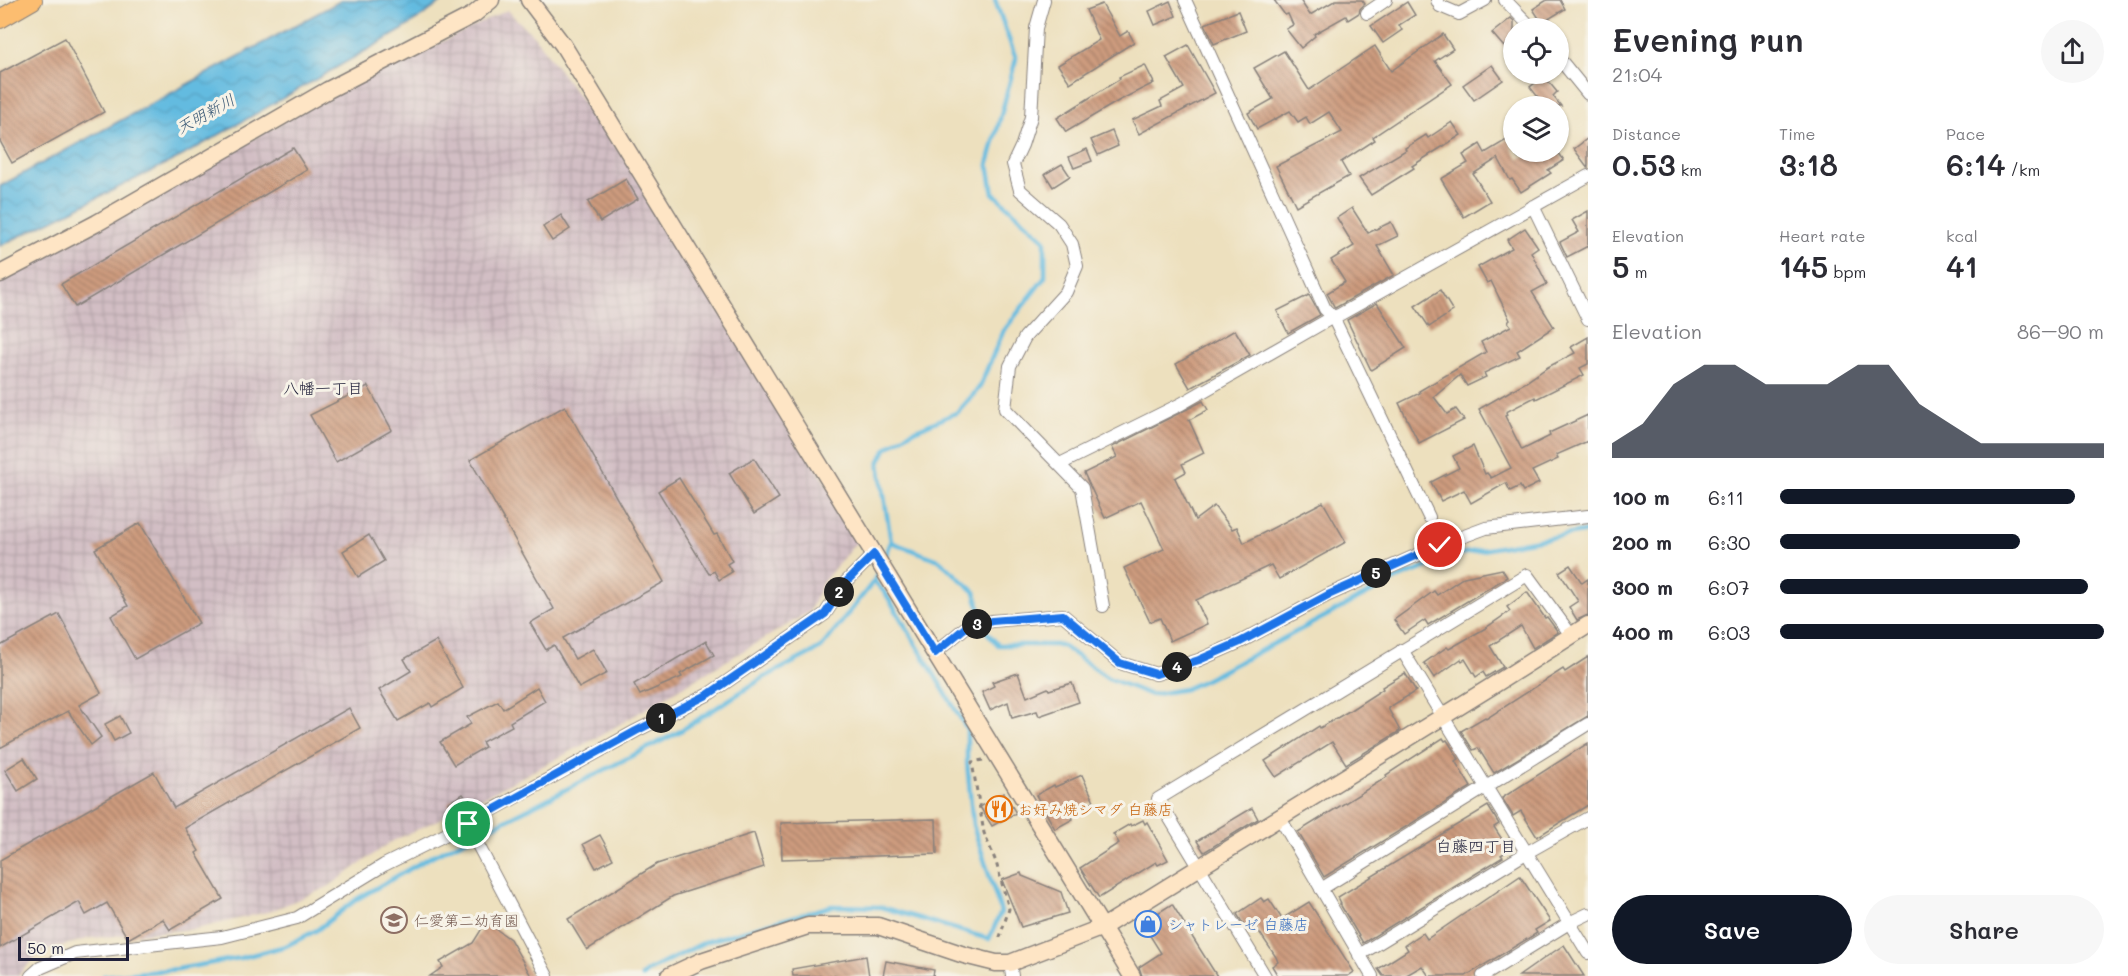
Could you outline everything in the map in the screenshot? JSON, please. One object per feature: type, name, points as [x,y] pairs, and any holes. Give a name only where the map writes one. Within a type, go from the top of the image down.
[{"type":"main road","points":[[0,19],[33,0]]},
{"type":"street","points":[[0,274],[106,218],[328,90],[473,15],[491,0]]},
{"type":"street","points":[[529,0],[562,45],[1132,976]]},
{"type":"street","points":[[1044,0],[1036,28],[1031,117],[1014,164],[1020,189],[1059,224],[1072,244],[1077,266],[1066,292],[1025,337],[1010,366],[1005,409],[1082,488],[1103,606]]},
{"type":"street","points":[[1185,0],[1325,309],[1333,316],[1429,517]]},
{"type":"street","points":[[1367,12],[1386,0]]},
{"type":"street","points":[[1437,0],[1440,6],[1459,14],[1485,0]]},
{"type":"street","points":[[1505,0],[1522,18]]},
{"type":"street","points":[[1569,71],[1588,94]]},
{"type":"street","points":[[1060,464],[1181,404],[1333,316],[1340,315],[1588,176]]},
{"type":"street","points":[[1533,206],[1588,319]]},
{"type":"street","points":[[935,653],[966,627],[992,621],[1063,615],[1120,663],[1156,674],[1220,651],[1328,595],[1440,545],[1486,528],[1588,516]]},
{"type":"street","points":[[31,976],[40,968],[75,953],[222,937],[297,918],[384,865],[468,824],[636,731],[709,694],[825,614],[846,582],[874,554]]},
{"type":"street","points":[[1264,976],[1158,799],[1527,575],[1571,635]]},
{"type":"street","points":[[669,976],[701,961],[807,926],[878,926],[964,955],[996,963],[1011,970],[1103,927],[1588,625]]},
{"type":"street","points":[[1402,650],[1588,953]]},
{"type":"street","points":[[1321,889],[1588,724]]},
{"type":"street","points":[[1280,818],[1372,976]]},
{"type":"street","points":[[1359,955],[1588,818]]},
{"type":"street","points":[[468,824],[547,976]]},
{"type":"street","points":[[1483,976],[1569,923],[1588,915]]},
{"type":"path","points":[[999,757],[972,762],[975,791],[984,833],[996,862],[1009,909],[999,940]]},
{"type":"shaded area","points":[[507,10],[534,36],[631,167],[860,538],[823,582],[809,612],[600,736],[463,808],[391,842],[328,887],[271,911],[196,929],[91,938],[40,952],[18,976],[0,976],[0,280],[322,100]]},
{"type":"water","name":"天明新川","points":[[342,0],[445,0],[402,30],[182,156],[0,246],[0,186]]},
{"type":"building","points":[[1274,0],[1300,0],[1310,15],[1336,0],[1362,0],[1365,4],[1359,13],[1348,20],[1346,16],[1314,34],[1315,36],[1301,48],[1286,29],[1293,25],[1288,14],[1285,15]]},
{"type":"building","points":[[1547,0],[1560,0],[1565,9],[1550,18],[1539,18],[1533,9]]},
{"type":"building","points":[[1170,1],[1176,16],[1155,25],[1149,11]]},
{"type":"building","points":[[1407,2],[1415,15],[1399,25],[1402,30],[1383,43],[1371,26]]},
{"type":"building","points":[[1102,4],[1120,36],[1128,31],[1134,42],[1070,83],[1058,65],[1099,40],[1086,10]]},
{"type":"building","points":[[1238,11],[1246,31],[1214,44],[1205,24]]},
{"type":"building","points":[[1503,24],[1503,46],[1492,33]]},
{"type":"building","points":[[1443,34],[1453,49],[1435,61],[1452,84],[1373,137],[1375,140],[1341,162],[1349,176],[1296,206],[1276,166],[1342,132],[1329,112],[1310,124],[1306,117],[1298,122],[1290,111],[1257,129],[1248,113],[1273,99],[1254,68],[1284,51],[1309,90],[1375,46],[1391,71]]},
{"type":"building","points":[[65,38],[104,112],[12,163],[0,141],[0,73]]},
{"type":"building","points":[[1188,45],[1215,93],[1139,134],[1132,120],[1162,106],[1160,101],[1184,88],[1166,57]]},
{"type":"building","points":[[1145,65],[1154,83],[1066,132],[1057,118],[1120,79],[1119,77]]},
{"type":"building","points":[[1492,65],[1503,80],[1474,100],[1463,85]]},
{"type":"building","points":[[1534,84],[1550,84],[1557,92],[1553,96],[1537,96],[1530,87]]},
{"type":"building","points":[[1452,122],[1461,135],[1371,195],[1359,178],[1406,150],[1405,148],[1426,135],[1428,138]]},
{"type":"building","points":[[1112,131],[1118,146],[1098,155],[1091,140]]},
{"type":"building","points":[[1588,138],[1588,168],[1574,149]]},
{"type":"building","points":[[1503,142],[1503,162],[1561,162],[1548,170],[1551,173],[1521,192],[1512,179],[1510,180],[1498,158],[1473,174],[1490,201],[1464,217],[1441,179],[1468,163],[1463,155],[1480,144],[1485,153]]},
{"type":"building","points":[[293,148],[307,170],[75,307],[61,284]]},
{"type":"building","points":[[1087,149],[1092,161],[1074,168],[1069,157]]},
{"type":"building","points":[[1062,164],[1070,176],[1053,187],[1045,174]]},
{"type":"building","points":[[626,179],[638,199],[600,222],[588,202]]},
{"type":"building","points":[[1352,208],[1368,233],[1391,222],[1398,236],[1377,246],[1394,275],[1335,308],[1327,293],[1345,282],[1331,260],[1354,246],[1337,218]]},
{"type":"building","points":[[1588,211],[1588,246],[1567,257],[1560,242],[1579,232],[1572,220]]},
{"type":"building","points":[[561,215],[570,229],[552,241],[543,227]]},
{"type":"building","points":[[1525,228],[1538,247],[1531,252],[1547,284],[1532,292],[1554,327],[1517,351],[1520,356],[1484,373],[1486,377],[1467,386],[1460,375],[1434,397],[1447,414],[1456,409],[1464,420],[1419,443],[1399,403],[1420,393],[1419,391],[1486,352],[1481,342],[1511,326],[1491,281],[1487,283],[1478,267],[1512,248],[1507,240]]},
{"type":"building","points":[[1440,290],[1453,311],[1429,327],[1415,306]]},
{"type":"building","points":[[1309,295],[1320,315],[1288,333],[1277,311]]},
{"type":"building","points":[[1377,303],[1406,348],[1371,370],[1347,320]]},
{"type":"building","points":[[1235,330],[1250,355],[1190,388],[1176,364]]},
{"type":"building","points":[[1588,337],[1588,364],[1580,368],[1584,375],[1506,412],[1505,416],[1522,450],[1550,436],[1549,433],[1588,415],[1588,441],[1556,455],[1558,459],[1532,471],[1539,483],[1523,491],[1520,486],[1510,491],[1506,483],[1471,503],[1464,490],[1441,501],[1431,482],[1459,468],[1453,456],[1473,446],[1485,474],[1487,473],[1491,478],[1511,468],[1479,409],[1575,353],[1571,347]]},
{"type":"building","points":[[368,386],[392,430],[336,462],[310,415]]},
{"type":"building","points":[[1203,401],[1208,410],[1189,420],[1204,453],[1182,464],[1186,472],[1175,478],[1195,520],[1214,506],[1232,529],[1237,527],[1244,543],[1323,502],[1346,542],[1279,579],[1271,565],[1196,600],[1207,624],[1170,641],[1160,618],[1150,622],[1124,568],[1164,549],[1141,501],[1105,518],[1084,473],[1117,457],[1112,447]]},
{"type":"building","points":[[565,406],[664,582],[563,638],[575,659],[593,649],[607,673],[579,688],[554,645],[546,650],[530,623],[554,609],[470,460]]},
{"type":"building","points":[[754,458],[779,498],[754,514],[729,473]]},
{"type":"building","points":[[679,478],[714,535],[717,534],[732,561],[727,564],[732,572],[719,580],[714,571],[709,574],[658,491]]},
{"type":"building","points":[[140,523],[199,623],[135,659],[111,616],[128,606],[95,549]]},
{"type":"building","points":[[369,535],[384,561],[358,577],[343,551]]},
{"type":"building","points":[[1570,565],[1582,583],[1588,579],[1588,615],[1577,620],[1569,607],[1578,601],[1559,572]]},
{"type":"building","points":[[1502,569],[1507,577],[1428,625],[1425,620],[1404,634],[1394,620],[1434,591],[1437,595],[1464,577]]},
{"type":"building","points":[[1527,592],[1558,632],[1533,648],[1521,626],[1490,646],[1503,667],[1486,677],[1483,672],[1476,677],[1465,659],[1462,661],[1461,659],[1434,678],[1424,663],[1447,647],[1449,649],[1484,629],[1510,611],[1507,607]]},
{"type":"building","points":[[59,614],[101,693],[79,705],[101,737],[91,745],[68,711],[0,748],[0,646]]},
{"type":"building","points":[[436,641],[463,688],[432,707],[430,703],[398,721],[379,690],[411,671],[404,659]]},
{"type":"building","points":[[706,641],[714,655],[680,674],[682,677],[640,695],[634,684]]},
{"type":"building","points":[[1588,657],[1588,716],[1494,773],[1478,748],[1473,750],[1461,731],[1485,717],[1486,719],[1563,669],[1565,672]]},
{"type":"building","points":[[1018,673],[1027,697],[1048,688],[1049,690],[1072,683],[1079,702],[1039,716],[1037,711],[1012,718],[1008,702],[990,710],[982,692],[994,686],[992,682]]},
{"type":"building","points":[[1405,673],[1416,691],[1388,708],[1400,731],[1346,764],[1332,742],[1276,777],[1265,761],[1319,726],[1320,728],[1349,711]]},
{"type":"building","points":[[537,687],[545,701],[510,722],[512,726],[482,742],[485,747],[454,765],[440,742],[471,724],[467,717],[498,701],[503,709]]},
{"type":"building","points":[[349,708],[360,728],[185,828],[199,851],[196,853],[223,899],[170,930],[163,919],[128,939],[107,903],[86,915],[79,902],[0,948],[0,860],[154,772],[174,808]]},
{"type":"building","points":[[120,716],[129,733],[114,741],[105,724]]},
{"type":"building","points":[[1443,738],[1447,740],[1459,759],[1455,761],[1471,787],[1324,877],[1298,832],[1387,777],[1386,775]]},
{"type":"building","points":[[1588,743],[1588,805],[1537,837],[1521,811],[1513,816],[1502,798]]},
{"type":"building","points":[[24,758],[37,779],[18,791],[5,770]]},
{"type":"building","points":[[1082,775],[1094,801],[1070,812],[1073,819],[1055,829],[1036,795],[1054,785],[1055,787]]},
{"type":"building","points":[[1004,793],[1016,813],[992,826],[980,807]]},
{"type":"building","points":[[463,794],[471,806],[456,815],[448,803]]},
{"type":"building","points":[[1488,806],[1499,824],[1494,827],[1509,850],[1501,855],[1503,857],[1363,943],[1338,897]]},
{"type":"building","points":[[1252,808],[1258,819],[1204,852],[1197,841]]},
{"type":"building","points":[[936,819],[937,854],[782,859],[781,823]]},
{"type":"building","points":[[1143,820],[1145,824],[1147,822],[1168,860],[1158,865],[1156,862],[1099,898],[1080,868],[1119,843],[1113,834],[1130,824],[1131,826]]},
{"type":"building","points":[[754,833],[764,867],[673,896],[587,950],[568,919],[657,864]]},
{"type":"building","points":[[600,835],[613,859],[596,868],[583,844]]},
{"type":"building","points":[[1021,873],[1022,876],[1061,892],[1068,913],[1021,927],[1002,880]]},
{"type":"building","points":[[1520,876],[1550,921],[1535,930],[1537,933],[1466,976],[1429,976],[1422,966],[1405,976],[1383,976],[1378,969],[1408,950],[1405,945],[1423,933],[1427,939]]},
{"type":"building","points":[[1261,898],[1264,902],[1269,899],[1282,919],[1309,902],[1354,972],[1348,976],[1278,976],[1272,966],[1278,962],[1276,957],[1256,927],[1248,932],[1237,914]]},
{"type":"building","points":[[1172,904],[1217,976],[1142,976],[1139,967],[1161,953],[1142,923]]},
{"type":"building","points":[[486,922],[510,939],[531,976],[430,976],[443,967],[440,962],[473,943]]},
{"type":"building","points":[[1564,945],[1584,976],[1519,976],[1546,957]]},
{"type":"building","points":[[866,956],[869,976],[793,976],[792,969]]},
{"type":"building","points":[[886,961],[934,970],[933,976],[883,976]]},
{"type":"waterway","points":[[884,560],[891,542],[879,463],[886,449],[909,433],[958,412],[979,388],[1003,332],[1045,277],[1045,240],[993,193],[988,164],[1016,59],[995,0]]},
{"type":"waterway","points":[[891,542],[939,560],[975,592],[985,630],[998,645],[1061,645],[1108,678],[1151,695],[1185,689],[1207,679],[1394,580],[1460,554],[1588,531]]},
{"type":"waterway","points":[[104,976],[178,969],[240,958],[286,946],[317,930],[357,899],[434,855],[677,733],[763,678],[821,648],[874,581],[879,570]]},
{"type":"waterway","points":[[642,976],[705,942],[832,906],[881,907],[989,939],[1001,912],[973,825],[967,762],[967,729],[886,594],[874,581]]},
{"type":"place","name":"お好み焼シマダ 白藤店","points":[[999,809]]},
{"type":"place","name":"仁愛第二幼育園","points":[[394,920]]},
{"type":"place","name":"シャトレーゼ 白藤店","points":[[1148,924]]},
{"type":"district","name":"八幡一丁目","points":[[323,387]]},
{"type":"district","name":"白藤四丁目","points":[[1476,845]]},
{"type":"route","points":[[468,824],[636,731],[709,694],[825,614],[846,582],[874,554],[935,653],[966,627],[992,621],[1063,615],[1120,663],[1156,674],[1199,660],[1240,642],[1328,595],[1440,545]]}]
